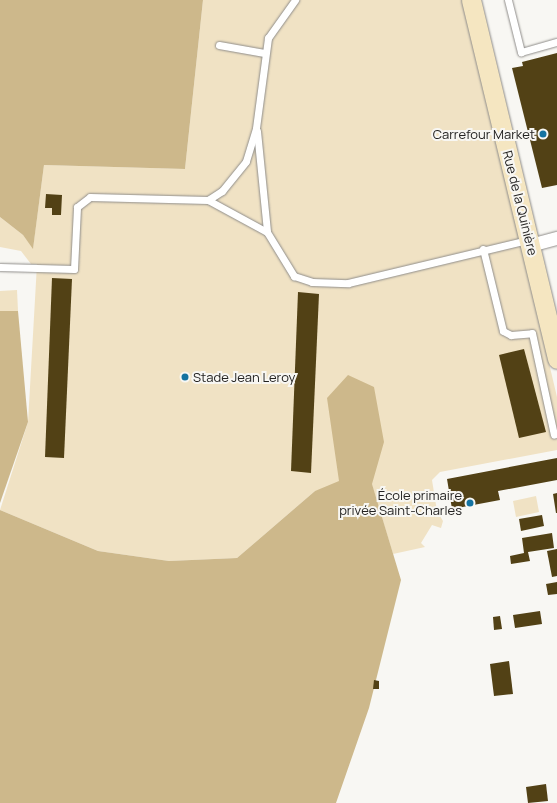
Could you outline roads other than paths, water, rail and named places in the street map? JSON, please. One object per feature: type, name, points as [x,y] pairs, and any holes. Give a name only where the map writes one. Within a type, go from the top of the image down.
[{"type":"street","name":"Rue de la Quinière","points":[[472,0],[557,359]]},
{"type":"street","points":[[530,242],[557,238]]},
{"type":"lane","points":[[208,200],[222,191],[246,161],[256,128],[264,53],[273,27],[295,0]]},
{"type":"lane","points":[[508,0],[521,52],[557,42]]},
{"type":"lane","points":[[219,45],[264,53]]},
{"type":"lane","points":[[256,128],[267,232],[294,276],[312,282],[348,283],[483,249],[530,242]]},
{"type":"lane","points":[[0,267],[74,269],[77,207],[90,198],[208,200],[267,232]]},
{"type":"lane","points":[[483,249],[503,331],[511,335],[532,333],[554,435]]},
{"type":"place","name":"Carrefour Market","points":[[543,134]]},
{"type":"place","name":"Stade Jean Leroy","points":[[185,377]]},
{"type":"place","name":"École primaire privée Saint-Charles","points":[[470,503]]}]
